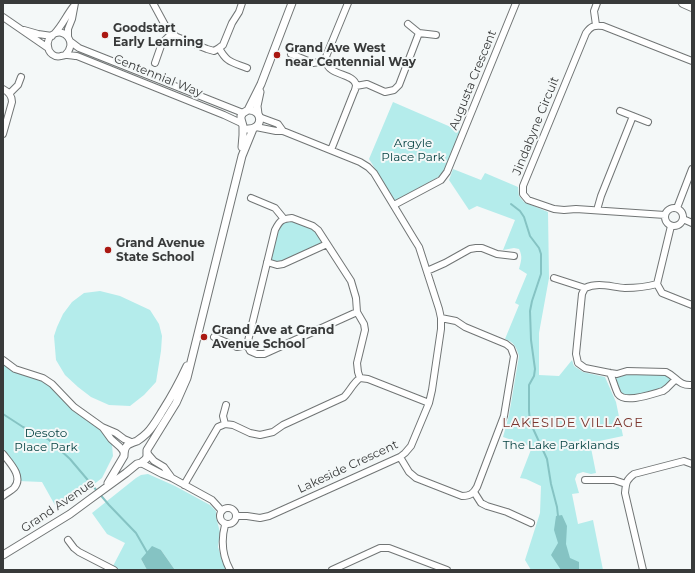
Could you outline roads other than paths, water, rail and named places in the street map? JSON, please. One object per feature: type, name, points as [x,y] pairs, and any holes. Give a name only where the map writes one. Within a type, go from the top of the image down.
[{"type":"main road","points":[[683,3],[692,7]]},
{"type":"street","points":[[152,3],[166,27],[177,37],[207,49],[214,50],[219,48],[222,44],[239,12],[242,3]]},
{"type":"street","name":"Grand Avenue","points":[[242,156],[243,135],[241,116],[245,112],[261,84],[292,3]]},
{"type":"street","points":[[331,150],[356,86],[354,81],[349,77],[329,68],[326,61],[327,54],[348,3]]},
{"type":"street","name":"Augusta Crescent","points":[[394,205],[441,180],[447,172],[516,3]]},
{"type":"street","points":[[597,3],[594,11],[596,25],[603,26],[692,61]]},
{"type":"street","points":[[48,48],[48,41],[61,27],[65,17],[74,4]]},
{"type":"street","points":[[65,55],[70,49],[68,29],[72,19],[74,4]]},
{"type":"street","name":"Centennial Way","points":[[3,17],[48,48],[54,56],[77,56],[217,112],[242,124]]},
{"type":"street","points":[[408,24],[419,33],[436,35]]},
{"type":"street","name":"Jindabyne Circuit","points":[[596,25],[590,27],[586,33],[523,186],[523,194],[528,200],[554,209],[665,214]]},
{"type":"street","name":"Centennial Way","points":[[21,29],[38,34],[64,34],[79,48],[245,112]]},
{"type":"street","points":[[155,63],[162,43],[172,33]]},
{"type":"street","points":[[356,86],[367,84],[385,92],[394,90],[399,84],[419,33]]},
{"type":"street","points":[[219,48],[223,56],[228,60],[247,68]]},
{"type":"street","points":[[291,54],[313,62],[326,61]]},
{"type":"street","points":[[10,93],[18,85],[21,77]]},
{"type":"street","name":"Grand Avenue","points":[[3,555],[70,514],[146,459],[147,452],[176,403],[187,378],[242,156],[254,128],[259,122],[258,106],[261,84]]},
{"type":"street","points":[[3,89],[10,93],[12,98],[3,134]]},
{"type":"street","points":[[245,112],[253,110],[258,115]]},
{"type":"street","points":[[620,111],[648,122]]},
{"type":"street","name":"Lakeside Crescent","points":[[258,115],[278,124],[283,131]]},
{"type":"street","points":[[597,210],[601,196],[633,116]]},
{"type":"street","points":[[242,124],[249,129],[254,128]]},
{"type":"street","name":"Lakeside Crescent","points":[[139,464],[172,478],[212,500],[222,510],[229,508],[234,511],[236,516],[260,518],[269,516],[400,457],[411,446],[429,403],[441,329],[439,309],[418,247],[374,173],[360,162],[283,131],[254,128]]},
{"type":"street","points":[[677,208],[692,169]]},
{"type":"street","points":[[251,198],[275,208],[284,219]]},
{"type":"street","points":[[673,207],[680,209],[683,215],[682,222],[679,225],[671,226],[666,222],[665,214],[669,208],[673,207]]},
{"type":"street","points":[[357,312],[264,354],[257,354],[250,351],[248,341],[275,230],[279,223],[284,219],[292,218],[313,226],[318,230],[351,281],[356,298],[357,312],[364,324],[365,330],[357,363],[360,378]]},
{"type":"street","points":[[683,219],[692,223]]},
{"type":"street","points":[[671,226],[657,284],[662,293],[692,305]]},
{"type":"street","points":[[267,262],[277,265],[283,264],[327,244]]},
{"type":"street","points":[[427,271],[470,249],[482,248],[497,254],[514,256]]},
{"type":"street","points":[[554,278],[585,288]]},
{"type":"street","points":[[657,284],[644,287],[626,288],[591,285],[585,288],[582,294],[576,354],[578,363],[585,368],[618,374],[627,371],[666,372],[671,374],[680,383],[692,385]]},
{"type":"street","points":[[400,457],[409,472],[416,478],[462,496],[468,496],[478,487],[504,416],[514,356],[512,348],[506,344],[465,327],[456,321],[441,318]]},
{"type":"street","points":[[214,337],[236,347],[248,345]]},
{"type":"street","name":"Grand Avenue","points":[[105,488],[124,454],[126,446],[148,432],[159,416],[182,376],[194,349]]},
{"type":"street","points":[[3,360],[15,369],[43,378],[52,384],[74,408],[102,427],[116,433],[124,439],[140,442],[146,447],[147,452]]},
{"type":"street","points":[[610,373],[619,394],[624,398],[630,399],[663,391],[676,380]]},
{"type":"street","points":[[184,485],[218,427],[225,424],[232,425],[250,433],[260,435],[273,432],[283,424],[344,397],[355,382],[360,378],[368,379],[429,403]]},
{"type":"street","points":[[225,424],[223,416],[226,405]]},
{"type":"street","points":[[102,427],[111,439],[120,446],[126,460],[133,464],[139,464]]},
{"type":"street","name":"Lakeside Crescent","points":[[147,452],[154,461],[164,467],[172,478]]},
{"type":"street","points":[[3,454],[12,464],[18,481],[15,487],[3,496]]},
{"type":"street","points":[[643,570],[626,493],[628,478],[634,474],[684,461],[692,464]]},
{"type":"street","points":[[585,480],[614,480],[626,484]]},
{"type":"street","points":[[474,492],[481,503],[507,512],[531,523]]},
{"type":"street","points":[[222,510],[220,513],[220,518],[222,523],[228,525],[233,523],[236,516]]},
{"type":"street","points":[[225,524],[222,548],[230,570]]},
{"type":"street","points":[[68,540],[79,552],[114,570]]},
{"type":"street","points":[[332,570],[380,548],[389,548],[447,570]]},
{"type":"waterway","points":[[511,204],[520,211],[524,217],[530,236],[539,248],[541,254],[541,274],[530,311],[531,340],[535,369],[534,376],[529,385],[529,411],[530,422],[547,459],[558,516]]},
{"type":"waterway","points":[[3,414],[23,427],[48,439],[70,459],[109,505],[136,533],[148,554]]},
{"type":"place","name":"Goodstart Early Learning","points":[[105,35]]},
{"type":"place","name":"Grand Ave West near Centennial Way","points":[[277,55]]},
{"type":"place","name":"Grand Avenue State School","points":[[108,250]]},
{"type":"place","name":"Grand Ave at Grand Avenue School","points":[[204,337]]},
{"type":"district","name":"LAKESIDE VILLAGE","points":[[573,423]]},
{"type":"park label","name":"Argyle Place Park","points":[[413,150]]},
{"type":"park label","name":"Desoto Place Park","points":[[46,440]]},
{"type":"park label","name":"The Lake Parklands","points":[[561,445]]}]
